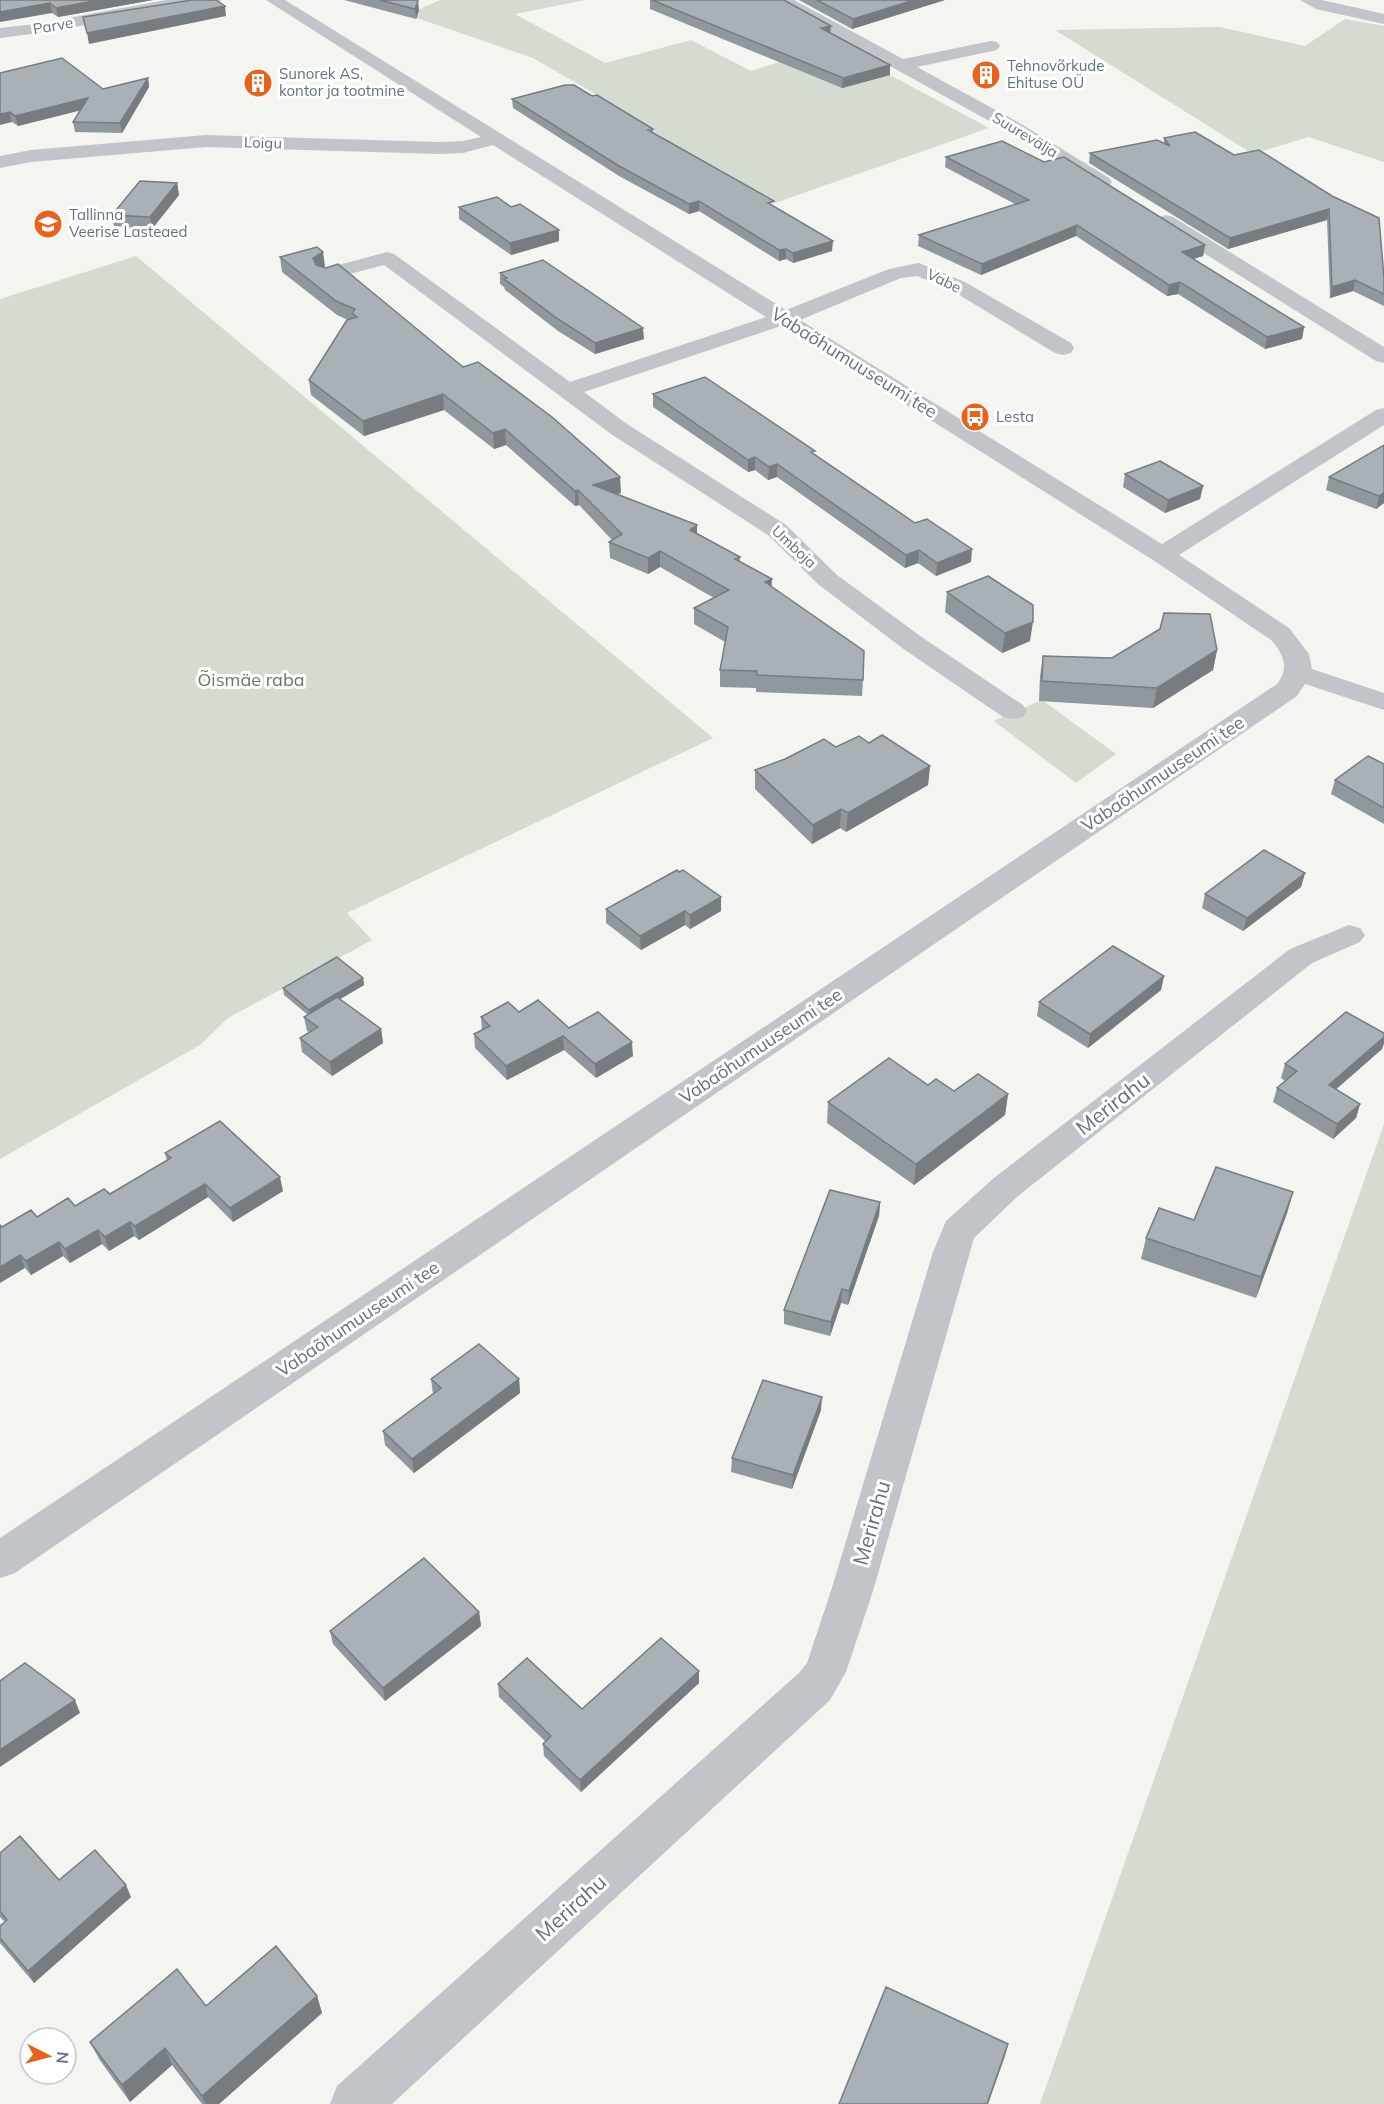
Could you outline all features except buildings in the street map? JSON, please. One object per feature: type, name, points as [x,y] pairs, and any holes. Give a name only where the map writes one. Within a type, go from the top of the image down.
[{"type":"street","name":"Parve","points":[[0,33],[35,29],[156,6],[213,0]]},
{"type":"street","name":"Vabaõhumuuseumi tee","points":[[0,1560],[1287,690],[1298,673],[1297,657],[1292,647],[1280,634],[1162,555],[274,0]]},
{"type":"street","name":"Suurevälja","points":[[782,0],[1017,129],[1119,192]]},
{"type":"street","points":[[1308,0],[1322,6],[1384,19]]},
{"type":"street","points":[[901,65],[991,46]]},
{"type":"street","name":"Loigu","points":[[0,162],[31,156],[180,142],[440,148],[463,147],[495,139]]},
{"type":"street","name":"Loigu","points":[[0,153],[31,156]]},
{"type":"street","points":[[1149,211],[1384,356]]},
{"type":"street","name":"Umboja","points":[[327,274],[387,258],[619,429],[777,530],[828,580],[914,644],[1013,711]]},
{"type":"street","name":"Vabe","points":[[784,319],[896,273],[919,269],[958,286],[1064,348]]},
{"type":"street","points":[[569,390],[784,319]]},
{"type":"street","points":[[1162,555],[1384,415]]},
{"type":"street","points":[[1298,673],[1384,702]]},
{"type":"street","name":"Merirahu","points":[[355,2104],[806,1694],[825,1672],[852,1591],[951,1252],[960,1231],[1006,1187],[1301,956],[1349,935]]},
{"type":"green space","points":[[440,0],[585,0],[515,14],[605,63],[691,40],[751,71],[834,45],[989,128],[772,204],[696,159],[609,102],[533,58],[414,17],[420,9]]},
{"type":"green space","points":[[1345,19],[1384,26],[1384,162],[1309,137],[1253,154],[1055,30],[1220,27],[1305,46]]},
{"type":"green space","name":"Õismäe raba","points":[[136,256],[713,738],[347,913],[372,940],[228,1018],[200,1045],[0,1159],[0,299]]},
{"type":"green space","points":[[1042,700],[1116,754],[1076,783],[994,721]]},
{"type":"green space","points":[[1384,1124],[1384,2104],[1040,2104]]},
{"type":"place","name":"Tehnovõrkude Ehituse OÜ","points":[[986,75]]},
{"type":"place","name":"Sunorek AS, kontor ja tootmine","points":[[258,83]]},
{"type":"place","name":"Tallinna Veerise Lasteaed","points":[[48,224]]},
{"type":"place","name":"Lesta","points":[[975,417]]}]
